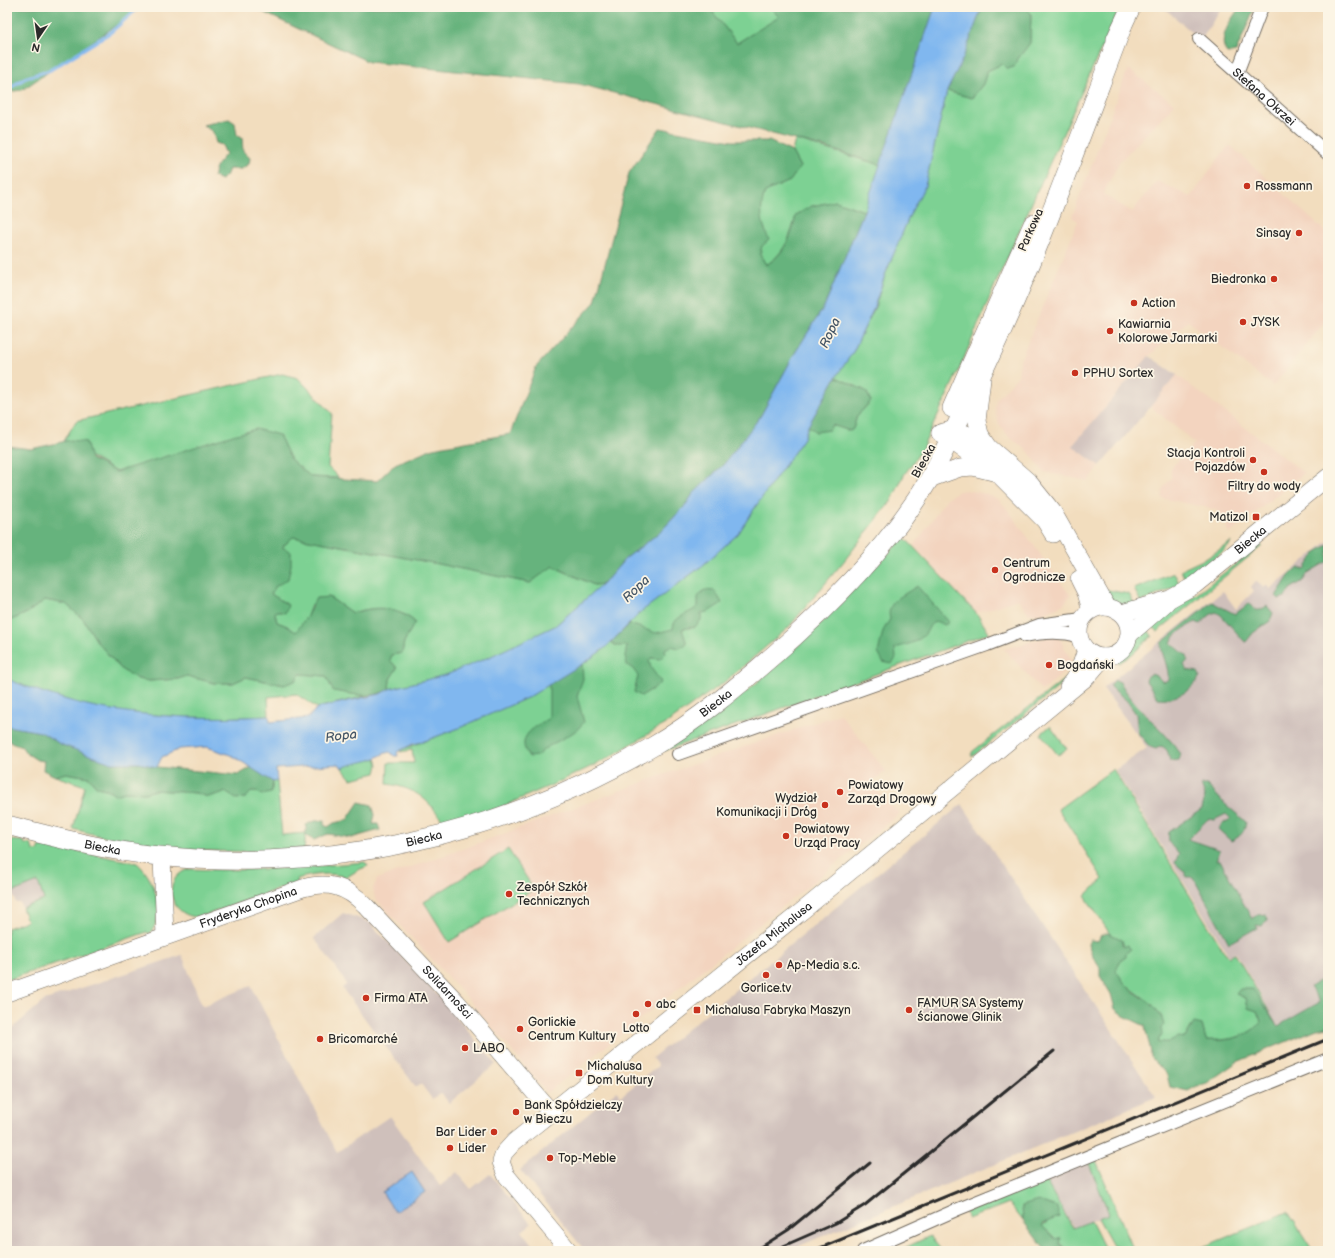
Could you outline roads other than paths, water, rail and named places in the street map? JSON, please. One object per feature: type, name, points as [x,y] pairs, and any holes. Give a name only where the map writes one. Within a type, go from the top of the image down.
[{"type":"main road","name":"Parkowa","points":[[948,434],[1122,27],[1132,7]]},
{"type":"main road","name":"Parkowa","points":[[948,434],[984,372],[1030,268],[1122,27]]},
{"type":"main road","name":"Biecka","points":[[7,825],[74,842],[131,853],[162,857],[233,861],[267,861],[355,853],[418,841],[490,822],[597,777],[655,745],[734,690],[791,640],[854,579],[904,516],[929,479],[948,434]]},
{"type":"main road","name":"Biecka","points":[[791,640],[853,566],[948,434]]},
{"type":"street","points":[[1237,73],[1262,7]]},
{"type":"street","name":"Stefana Okrzei","points":[[1199,39],[1328,154]]},
{"type":"street","points":[[984,372],[978,421],[980,434],[991,449]]},
{"type":"street","points":[[948,434],[970,436],[991,449],[1028,481],[1053,512],[1077,551],[1096,591],[1101,612]]},
{"type":"street","name":"Biecka","points":[[948,434],[997,472],[1045,521],[1071,563],[1086,593],[1101,612],[1128,623],[1130,634],[1128,643],[1122,651],[1114,656],[1104,657],[1095,655],[1083,643],[1064,632],[1047,632],[987,645]]},
{"type":"street","name":"Biecka","points":[[929,479],[960,468],[973,467],[997,472]]},
{"type":"street","name":"Biecka","points":[[1130,634],[1170,599],[1195,585],[1328,477]]},
{"type":"street","name":"Biecka","points":[[678,754],[987,645],[1039,624],[1170,599]]},
{"type":"street","name":"Biecka","points":[[1083,643],[1101,612]]},
{"type":"street","name":"Józefa Michalusa","points":[[1061,698],[1078,673],[1083,643]]},
{"type":"street","name":"Józefa Michalusa","points":[[569,1251],[506,1175],[501,1162],[504,1153],[514,1142],[807,907],[1087,677],[1104,657]]},
{"type":"street","points":[[162,857],[165,936]]},
{"type":"street","name":"Fryderyka Chopina","points":[[7,993],[303,888],[316,885],[332,885]]},
{"type":"street","name":"Solidarności","points":[[332,885],[350,892],[370,911],[457,1002],[551,1112]]},
{"type":"street","points":[[863,1251],[956,1210],[1328,1059]]},
{"type":"water","name":"Ropa","points":[[935,7],[982,7],[963,58],[947,91],[925,186],[911,212],[885,275],[873,310],[853,352],[836,377],[808,426],[804,438],[738,534],[702,566],[642,611],[605,648],[529,697],[459,728],[413,744],[397,752],[398,756],[394,756],[388,752],[376,758],[342,768],[339,764],[276,769],[277,781],[273,782],[233,756],[207,747],[180,749],[162,757],[157,767],[139,763],[112,763],[60,744],[41,732],[7,726],[7,679],[56,697],[107,709],[188,717],[269,716],[270,722],[308,718],[317,708],[380,694],[389,689],[446,675],[489,657],[555,626],[605,582],[625,559],[660,532],[685,506],[693,494],[724,464],[760,417],[795,353],[824,307],[864,211]]},
{"type":"water","points":[[412,1172],[425,1192],[395,1212],[382,1192]]},
{"type":"waterway","points":[[7,90],[25,78],[50,70],[111,32],[139,7]]},
{"type":"railway","points":[[813,1251],[1328,1039]]},
{"type":"railway","points":[[772,1251],[836,1223],[865,1205],[1054,1051]]},
{"type":"railway","points":[[755,1251],[788,1230],[870,1163]]},
{"type":"place","name":"Rossmann","points":[[1247,186]]},
{"type":"place","name":"Sinsay","points":[[1299,233]]},
{"type":"place","name":"Biedronka","points":[[1274,279]]},
{"type":"place","name":"Action","points":[[1134,303]]},
{"type":"place","name":"JYSK","points":[[1243,322]]},
{"type":"place","name":"Kawiarnia Kolorowe Jarmarki","points":[[1110,331]]},
{"type":"place","name":"PPHU Sortex","points":[[1075,373]]},
{"type":"place","name":"Stacja Kontroli Pojazdów","points":[[1253,460]]},
{"type":"place","name":"Filtry do wody","points":[[1264,472]]},
{"type":"place","name":"Matizol","points":[[1256,517]]},
{"type":"place","name":"Centrum Ogrodnicze","points":[[995,570]]},
{"type":"place","name":"Bogdański","points":[[1049,665]]},
{"type":"place","name":"Powiatowy Zarząd Drogowy","points":[[840,792]]},
{"type":"place","name":"Wydział Komunikacji i Dróg","points":[[825,805]]},
{"type":"place","name":"Powiatowy Urząd Pracy","points":[[786,836]]},
{"type":"place","name":"Zespół Szkół Technicznych","points":[[509,894]]},
{"type":"place","name":"Ap-Media s.c.","points":[[779,965]]},
{"type":"place","name":"Gorlice.tv","points":[[766,975]]},
{"type":"place","name":"Firma ATA","points":[[366,998]]},
{"type":"place","name":"abc","points":[[648,1004]]},
{"type":"place","name":"Michalusa Fabryka Maszyn","points":[[697,1010]]},
{"type":"place","name":"FAMUR SA Systemy ścianowe Glinik","points":[[909,1010]]},
{"type":"place","name":"Lotto","points":[[636,1014]]},
{"type":"place","name":"Gorlickie Centrum Kultury","points":[[520,1029]]},
{"type":"place","name":"Bricomarché","points":[[320,1039]]},
{"type":"place","name":"LABO","points":[[465,1048]]},
{"type":"place","name":"Michalusa Dom Kultury","points":[[579,1073]]},
{"type":"place","name":"Bank Spółdzielczy w Bieczu","points":[[516,1112]]},
{"type":"place","name":"Bar Lider","points":[[494,1132]]},
{"type":"place","name":"Lider","points":[[450,1148]]},
{"type":"place","name":"Top-Meble","points":[[550,1158]]}]
